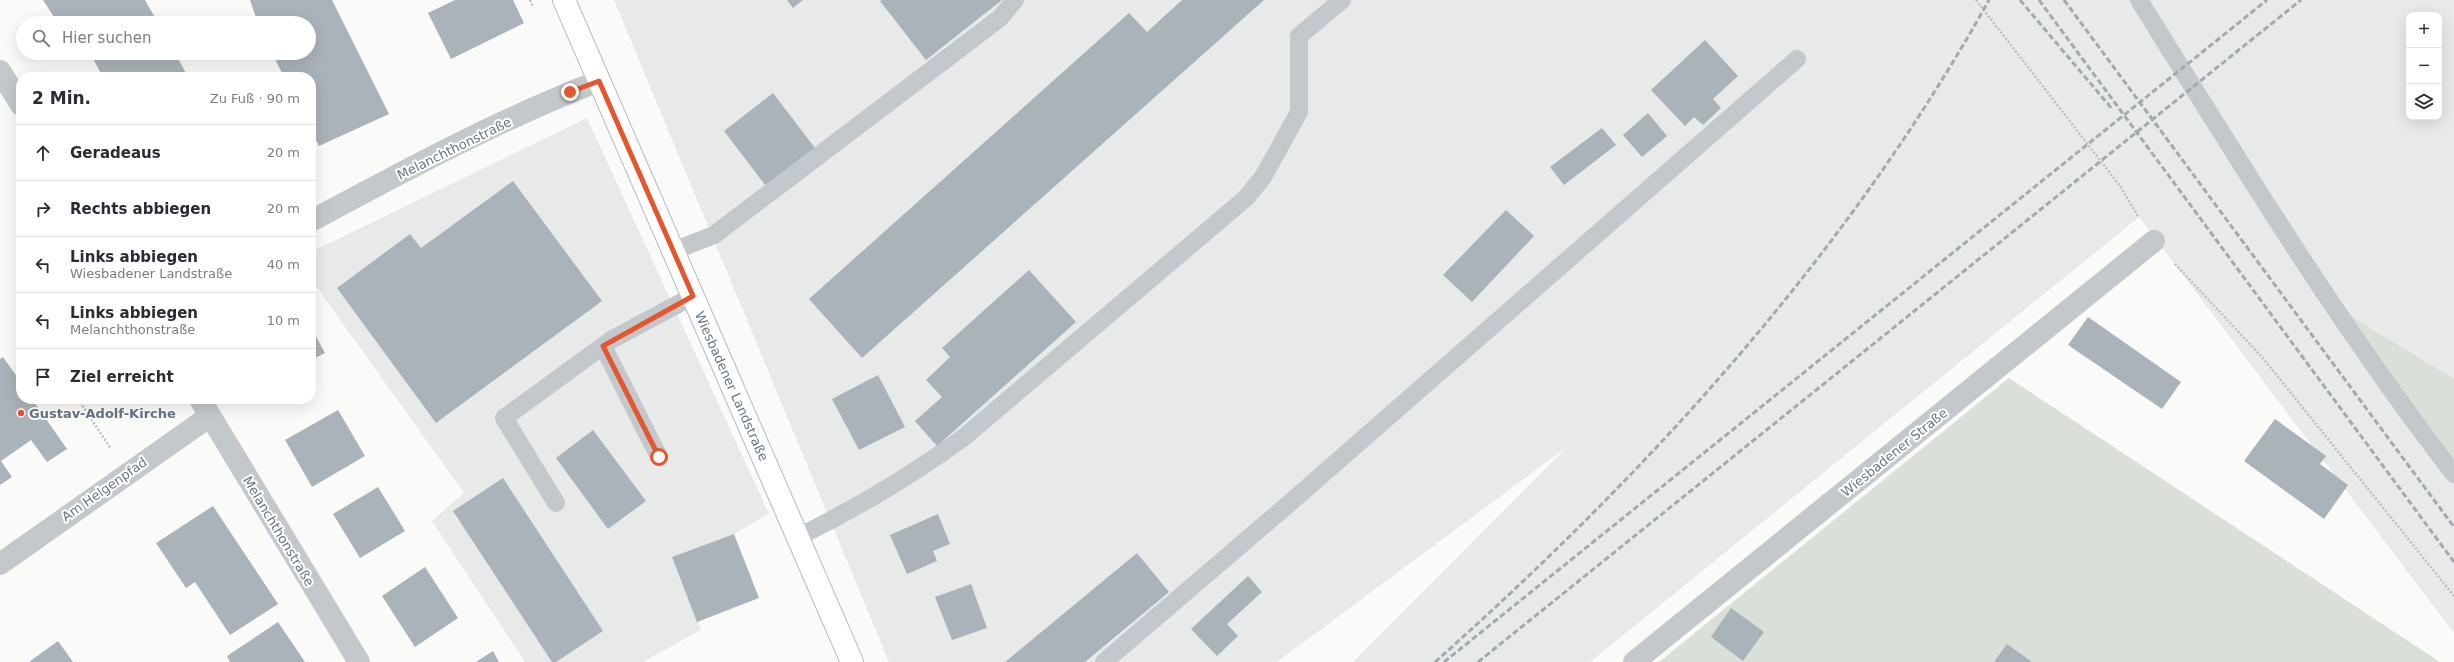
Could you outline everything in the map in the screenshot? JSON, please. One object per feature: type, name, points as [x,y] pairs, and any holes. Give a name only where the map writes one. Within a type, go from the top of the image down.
[{"type":"main road","name":"Wiesbadener Landstraße","points":[[564,0],[852,662]]},
{"type":"street","points":[[0,71],[16,97]]},
{"type":"street","name":"Melanchthonstraße","points":[[316,218],[466,141],[570,92],[599,81]]},
{"type":"street","name":"Wiesbadener Straße","points":[[1634,662],[2154,241]]},
{"type":"street","name":"Melanchthonstraße","points":[[205,407],[359,662]]},
{"type":"street","name":"Am Helgenpfad","points":[[0,564],[126,472],[205,407]]},
{"type":"lane","points":[[673,251],[714,235],[1000,18],[1015,0]]},
{"type":"lane","points":[[798,537],[840,515],[942,454],[964,438],[1246,198],[1263,177],[1299,112],[1299,36],[1342,0]]},
{"type":"lane","points":[[2139,0],[2276,221],[2426,438],[2454,474]]},
{"type":"lane","points":[[1104,662],[1304,490],[1797,59]]},
{"type":"lane","points":[[556,503],[504,418],[603,346],[693,296]]},
{"type":"lane","points":[[603,346],[659,457]]},
{"type":"path","points":[[1976,0],[2120,186]]},
{"type":"path","points":[[2154,241],[2262,357],[2454,596]]},
{"type":"path","points":[[81,404],[126,472]]},
{"type":"shaded area","points":[[614,0],[2454,0],[2454,633],[2139,217],[1590,662],[1353,662],[1568,446],[1277,662],[889,662]]},
{"type":"shaded area","points":[[587,118],[769,514],[734,534],[672,557],[701,630],[643,662],[525,662],[432,521],[464,493],[316,286],[316,250]]},
{"type":"shaded area","points":[[2342,311],[2454,379],[2454,462]]},
{"type":"shaded area","points":[[2009,378],[2440,662],[1659,662]]},
{"type":"building","points":[[43,0],[145,0],[154,16],[53,16]]},
{"type":"building","points":[[250,0],[332,0],[389,114],[319,146],[316,140],[316,72],[282,72],[276,60],[316,60],[316,16],[256,16]]},
{"type":"building","points":[[455,0],[513,0],[524,23],[451,59],[428,13]]},
{"type":"building","points":[[787,0],[803,0],[793,8]]},
{"type":"building","points":[[1002,0],[926,60],[880,1]]},
{"type":"building","points":[[1182,0],[1264,0],[862,358],[809,299],[1129,13],[1147,32]]},
{"type":"building","points":[[1705,40],[1738,76],[1713,99],[1721,108],[1703,125],[1694,117],[1685,126],[1651,90]]},
{"type":"building","points":[[94,60],[179,60],[185,72],[100,72]]},
{"type":"building","points":[[773,93],[818,152],[769,190],[724,131]]},
{"type":"building","points":[[1648,113],[1667,136],[1642,157],[1623,135]]},
{"type":"building","points":[[1602,128],[1616,145],[1564,185],[1550,167]]},
{"type":"building","points":[[513,181],[602,301],[436,423],[337,288],[410,234],[421,248]]},
{"type":"building","points":[[1506,210],[1534,236],[1472,302],[1443,275]]},
{"type":"building","points":[[1029,270],[1076,322],[937,446],[915,421],[942,397],[926,380],[950,357],[942,348]]},
{"type":"building","points":[[2088,317],[2181,382],[2162,409],[2068,345]]},
{"type":"building","points":[[316,336],[325,353],[316,358]]},
{"type":"building","name":"Gustav-Adolf-Kirche","points":[[3,357],[16,375],[16,404],[36,404],[67,449],[47,462],[31,440],[1,461],[12,477],[0,485],[0,359]]},
{"type":"building","points":[[878,375],[905,427],[859,450],[832,399]]},
{"type":"building","points":[[338,410],[365,456],[312,487],[285,440]]},
{"type":"building","points":[[2275,419],[2326,456],[2320,464],[2348,485],[2324,519],[2244,461]]},
{"type":"building","points":[[593,430],[646,501],[608,529],[556,458]]},
{"type":"building","points":[[503,478],[603,631],[556,662],[552,662],[453,511]]},
{"type":"building","points":[[378,487],[405,531],[360,558],[333,514]]},
{"type":"building","points":[[213,506],[278,604],[230,635],[195,582],[186,588],[156,543]]},
{"type":"building","points":[[938,514],[950,544],[933,551],[937,561],[907,574],[890,535]]},
{"type":"building","points":[[734,534],[759,598],[697,622],[672,557]]},
{"type":"building","points":[[1137,553],[1169,592],[1085,662],[1005,662]]},
{"type":"building","points":[[425,567],[458,618],[415,647],[382,596]]},
{"type":"building","points":[[1248,576],[1262,592],[1227,624],[1238,636],[1217,656],[1191,629]]},
{"type":"building","points":[[971,584],[987,628],[952,640],[935,597]]},
{"type":"building","points":[[1731,608],[1764,632],[1743,661],[1711,637]]},
{"type":"building","points":[[278,622],[305,662],[230,662],[227,656]]},
{"type":"building","points":[[58,641],[73,662],[29,662]]},
{"type":"building","points":[[2007,644],[2032,662],[1994,662]]},
{"type":"building","points":[[493,651],[499,662],[476,662]]},
{"type":"railway","points":[[1435,662],[1515,589],[1593,513],[1668,435],[1740,354],[1809,270],[1873,183],[1934,93],[1989,0]]},
{"type":"railway","points":[[2020,0],[2113,110]]},
{"type":"railway","points":[[2039,0],[2454,562]]},
{"type":"railway","points":[[2064,0],[2454,527]]},
{"type":"railway","points":[[1444,662],[2267,0]]},
{"type":"railway","points":[[1478,662],[2301,0]]},
{"type":"place","name":"Gustav-Adolf-Kirche","points":[[21,413]]},
{"type":"route","points":[[570,92],[599,81],[693,296],[611,340],[603,346],[659,457]]}]
